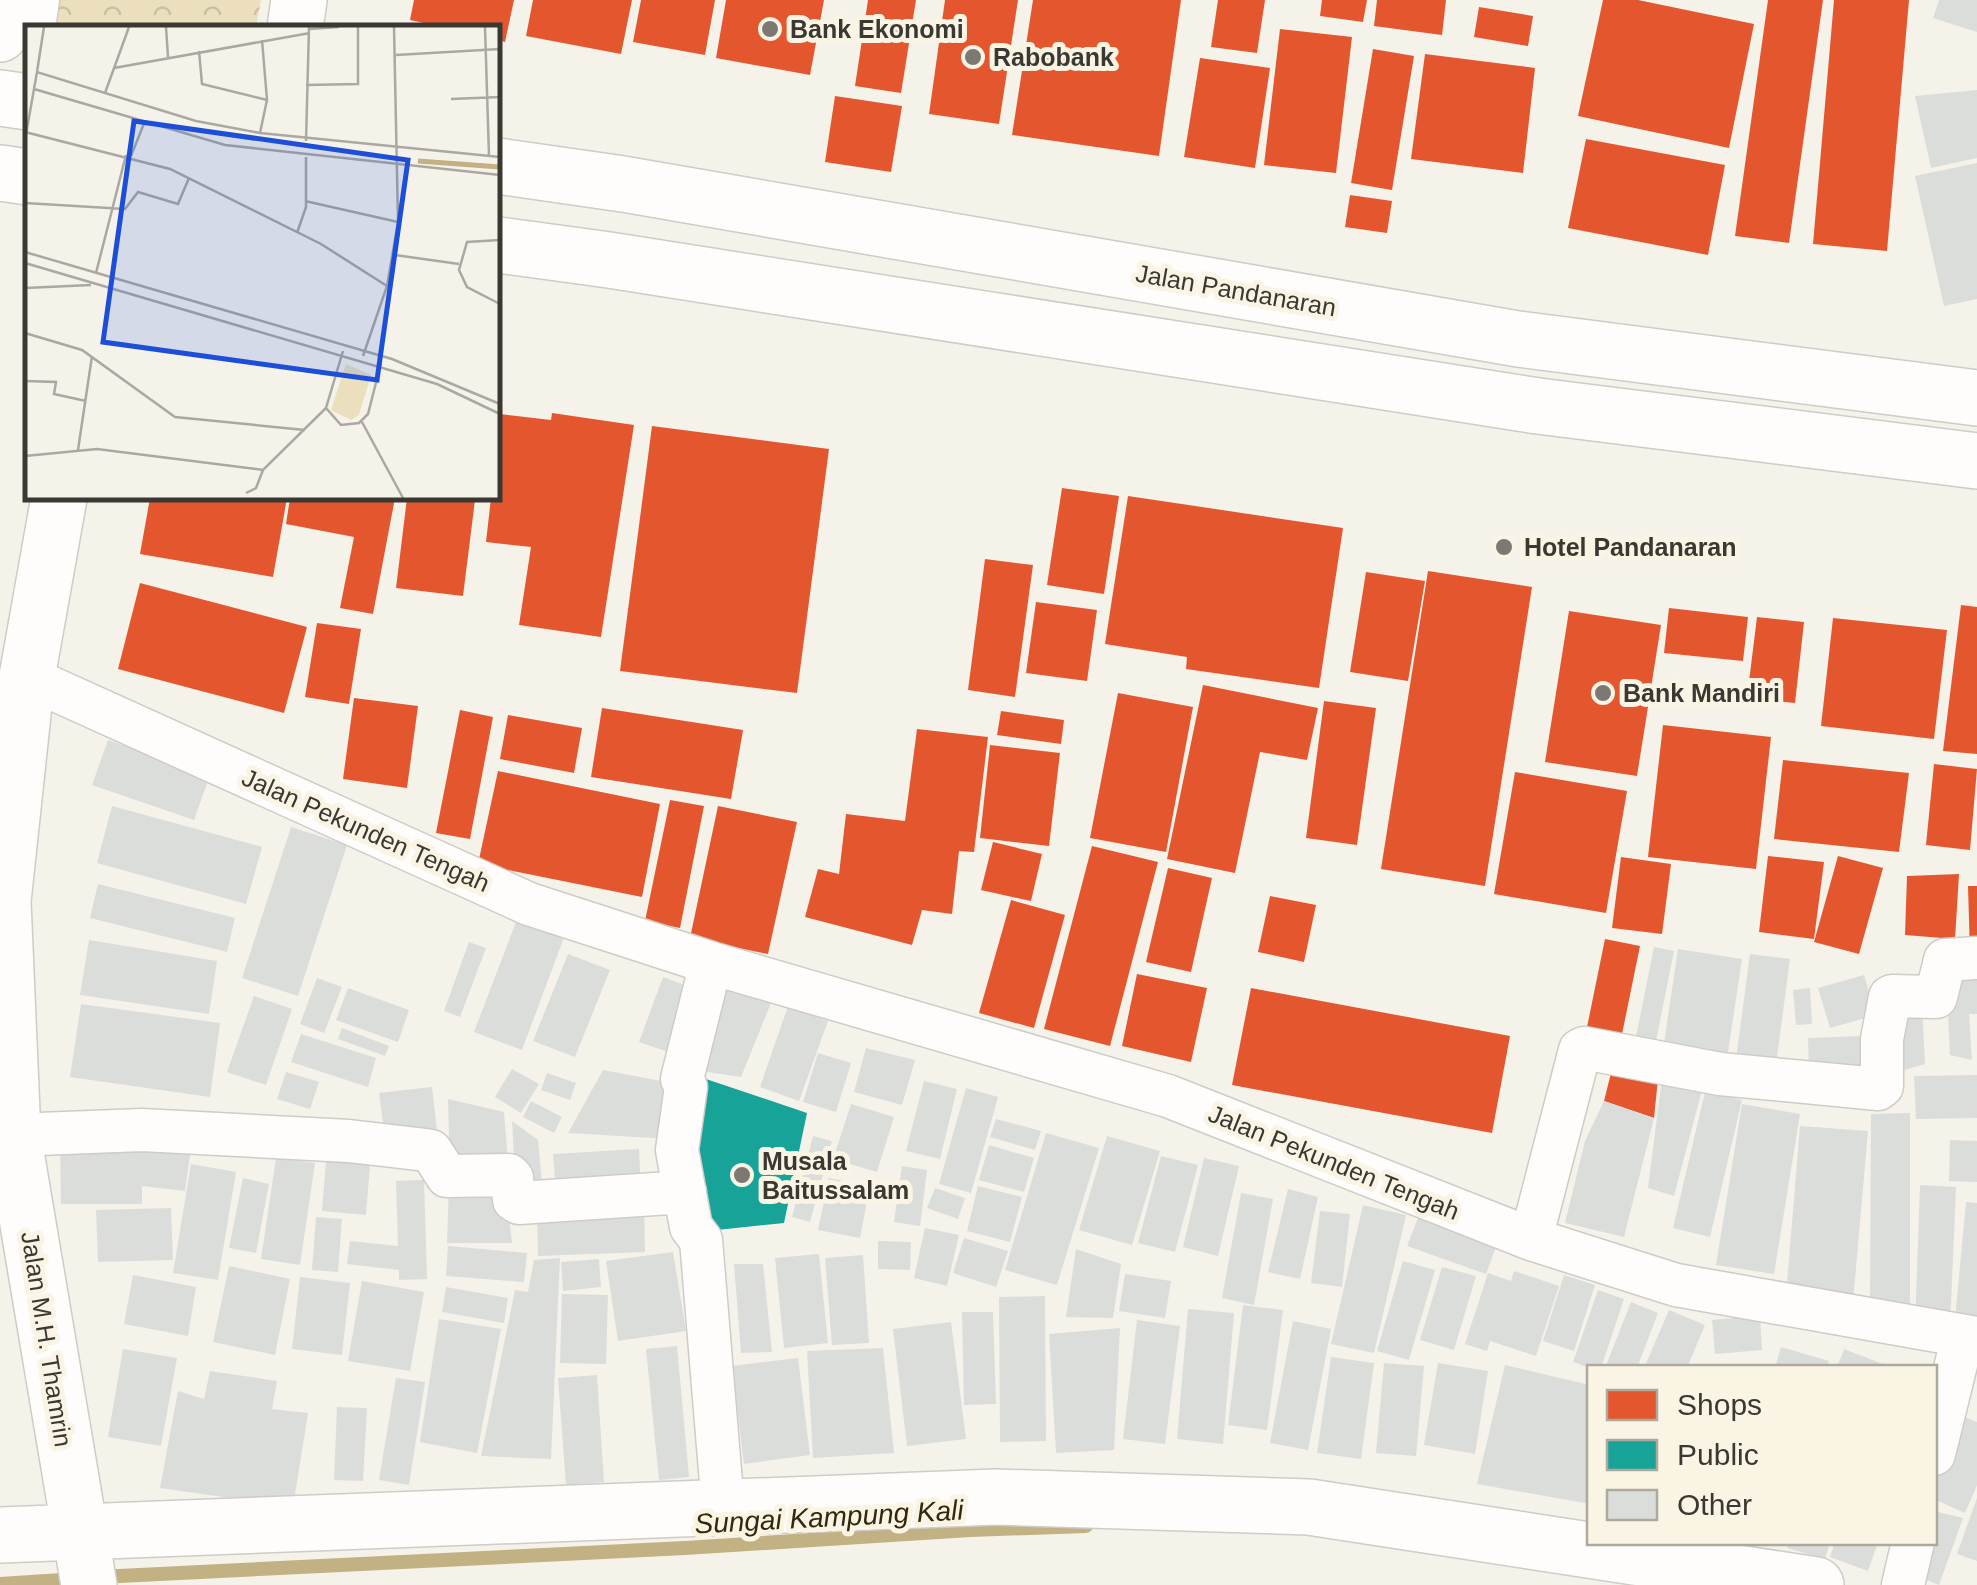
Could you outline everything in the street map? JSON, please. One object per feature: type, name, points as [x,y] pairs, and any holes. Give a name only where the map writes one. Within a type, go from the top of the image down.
[{"type":"main road","points":[[0,34],[4,0]]},
{"type":"main road","points":[[295,25],[299,0]]},
{"type":"main road","points":[[0,98],[25,102]]},
{"type":"main road","name":"Jalan Pandanaran","points":[[500,166],[1518,339],[1977,398]]},
{"type":"main road","points":[[0,173],[25,177]]},
{"type":"main road","points":[[500,244],[1538,406],[1977,461]]},
{"type":"main road","name":"Jalan M.H. Thamrin","points":[[59,500],[28,677],[2,901],[13,1135],[83,1553]]},
{"type":"main road","points":[[0,1535],[83,1553],[723,1507],[996,1497],[1309,1507],[1816,1585]]},
{"type":"street","points":[[39,25],[43,0]]},
{"type":"street","points":[[269,25],[273,0]]},
{"type":"street","name":"Jalan Pekunden Tengah","points":[[28,677],[529,904],[712,964],[1168,1096],[1530,1238],[1676,1284],[1970,1337],[1937,1444]]},
{"type":"street","points":[[1530,1238],[1580,1050],[1720,1074],[1878,1089],[1882,1086],[1882,1038],[1890,998],[1936,997],[1945,960],[1977,958]]},
{"type":"street","points":[[712,964],[682,1079],[686,1087],[677,1150],[691,1227],[701,1240],[723,1507]]},
{"type":"street","points":[[13,1135],[142,1130],[349,1141],[426,1150],[435,1155],[448,1176],[509,1175],[514,1200],[519,1203],[686,1192]]},
{"type":"street","points":[[1903,1585],[1912,1545]]},
{"type":"green space","points":[[52,0],[261,0],[256,25],[48,25]]},
{"type":"building: Shops","points":[[414,0],[514,0],[505,42],[500,41],[500,25],[433,25],[410,20]]},
{"type":"building: Shops","points":[[533,0],[632,0],[621,54],[526,36]]},
{"type":"building: Shops","points":[[641,0],[715,0],[705,55],[633,42]]},
{"type":"building: Shops","name":"Bank Ekonomi","points":[[726,0],[824,0],[810,75],[716,58]]},
{"type":"building: Shops","points":[[868,0],[916,0],[901,93],[855,86]]},
{"type":"building: Shops","name":"Rabobank","points":[[945,0],[1018,0],[999,124],[929,114]]},
{"type":"building: Shops","points":[[1033,0],[1181,0],[1159,156],[1012,135]]},
{"type":"building: Shops","points":[[1218,0],[1265,0],[1257,53],[1211,47]]},
{"type":"building: Shops","points":[[1322,0],[1367,0],[1363,22],[1320,16]]},
{"type":"building: Shops","points":[[1377,0],[1446,0],[1442,35],[1374,26]]},
{"type":"building: Shops","points":[[1603,0],[1638,0],[1754,24],[1729,148],[1578,116]]},
{"type":"building: Shops","points":[[1768,0],[1823,0],[1789,243],[1735,236]]},
{"type":"building: Shops","points":[[1834,0],[1909,0],[1887,251],[1813,244]]},
{"type":"building: Shops","points":[[1479,7],[1533,16],[1528,46],[1474,37]]},
{"type":"building: Shops","points":[[1280,29],[1352,37],[1336,173],[1264,165]]},
{"type":"building: Shops","points":[[1373,49],[1414,56],[1392,190],[1351,183]]},
{"type":"building: Shops","points":[[1425,54],[1535,68],[1523,173],[1411,159]]},
{"type":"building: Shops","points":[[1200,58],[1270,68],[1255,168],[1184,157]]},
{"type":"building: Shops","points":[[835,96],[902,106],[891,172],[825,162]]},
{"type":"building: Shops","points":[[1586,139],[1725,165],[1708,255],[1568,228]]},
{"type":"building: Shops","points":[[1350,195],[1392,201],[1387,233],[1345,227]]},
{"type":"building: Shops","points":[[552,413],[634,425],[601,637],[519,625],[531,547],[486,542],[491,500],[500,500],[500,414],[551,420]]},
{"type":"building: Shops","points":[[652,426],[829,449],[797,693],[620,671]]},
{"type":"building: Shops","points":[[1062,488],[1119,496],[1104,594],[1047,585]]},
{"type":"building: Shops","points":[[1128,496],[1343,528],[1319,688],[1186,669],[1187,657],[1105,644]]},
{"type":"building: Shops","points":[[150,500],[287,500],[273,577],[140,554]]},
{"type":"building: Shops","points":[[290,500],[395,500],[373,614],[340,608],[354,537],[286,524]]},
{"type":"building: Shops","points":[[407,500],[475,500],[463,596],[396,588]]},
{"type":"building: Shops","points":[[985,559],[1033,565],[1015,697],[968,690]]},
{"type":"building: Shops","points":[[1428,571],[1532,587],[1485,886],[1381,869]]},
{"type":"building: Shops","points":[[1366,572],[1425,581],[1408,681],[1350,672]]},
{"type":"building: Shops","points":[[140,583],[307,627],[284,713],[118,669]]},
{"type":"building: Shops","points":[[1036,602],[1097,610],[1087,681],[1026,673]]},
{"type":"building: Shops","points":[[1961,605],[1977,607],[1977,754],[1943,751]]},
{"type":"building: Shops","points":[[1669,608],[1748,617],[1743,661],[1664,653]]},
{"type":"building: Shops","name":"Bank Mandiri","points":[[1569,611],[1661,625],[1637,776],[1545,762]]},
{"type":"building: Shops","points":[[1757,617],[1804,622],[1795,703],[1747,698]]},
{"type":"building: Shops","points":[[1833,618],[1947,630],[1934,739],[1821,726]]},
{"type":"building: Shops","points":[[317,623],[361,629],[349,704],[305,697]]},
{"type":"building: Shops","points":[[1203,685],[1318,708],[1307,760],[1260,752],[1235,873],[1167,859]]},
{"type":"building: Shops","points":[[1118,693],[1193,707],[1166,852],[1090,838]]},
{"type":"building: Shops","points":[[354,698],[418,706],[407,788],[343,779]]},
{"type":"building: Shops","points":[[1324,701],[1376,708],[1357,845],[1306,838]]},
{"type":"building: Shops","points":[[602,708],[743,730],[731,799],[591,777]]},
{"type":"building: Shops","points":[[460,710],[493,717],[470,839],[436,833]]},
{"type":"building: Shops","points":[[1001,711],[1064,720],[1061,744],[997,735]]},
{"type":"building: Shops","points":[[508,715],[582,728],[574,773],[500,759]]},
{"type":"building: Shops","points":[[1663,725],[1771,737],[1756,869],[1648,857]]},
{"type":"building: Shops","points":[[917,729],[988,737],[974,852],[959,851],[952,914],[922,910],[912,945],[805,917],[818,869],[839,874],[846,814],[905,821]]},
{"type":"building: Shops","points":[[990,745],[1060,753],[1049,846],[980,838]]},
{"type":"building: Shops","points":[[1783,760],[1909,773],[1899,852],[1774,839]]},
{"type":"building: Shops","points":[[1934,764],[1977,769],[1970,850],[1926,845]]},
{"type":"building: Shops","points":[[498,771],[660,804],[642,897],[478,864]]},
{"type":"building: Shops","points":[[1515,772],[1627,791],[1606,913],[1494,894]]},
{"type":"building: Shops","points":[[670,800],[704,806],[680,928],[645,921]]},
{"type":"building: Shops","points":[[718,806],[797,822],[768,954],[690,938]]},
{"type":"building: Shops","points":[[993,842],[1042,854],[1031,901],[981,890]]},
{"type":"building: Shops","points":[[1092,846],[1158,862],[1110,1046],[1044,1029]]},
{"type":"building: Shops","points":[[1768,856],[1824,862],[1814,939],[1759,932]]},
{"type":"building: Shops","points":[[1838,856],[1883,868],[1859,954],[1814,942]]},
{"type":"building: Shops","points":[[1621,857],[1671,864],[1662,934],[1612,928]]},
{"type":"building: Shops","points":[[1168,868],[1212,878],[1191,972],[1146,962]]},
{"type":"building: Shops","points":[[1959,874],[1955,939],[1905,935],[1907,876]]},
{"type":"building: Shops","points":[[1968,886],[1977,886],[1977,953],[1970,954]]},
{"type":"building: Shops","points":[[1270,896],[1316,905],[1304,962],[1258,952]]},
{"type":"building: Shops","points":[[1011,900],[1065,915],[1034,1028],[979,1013]]},
{"type":"building: Shops","points":[[1605,939],[1640,946],[1620,1044],[1585,1037]]},
{"type":"building: Shops","points":[[1137,974],[1207,988],[1191,1062],[1122,1046]]},
{"type":"building: Shops","points":[[1251,988],[1510,1036],[1492,1133],[1232,1085]]},
{"type":"building: Shops","points":[[1615,1057],[1659,1069],[1654,1118],[1604,1101]]},
{"type":"building: Public","name":"Musala Baitussalam","points":[[700,1077],[807,1113],[784,1223],[698,1232],[683,1126]]},
{"type":"building: Other","points":[[1939,0],[1977,0],[1977,32],[1933,18]]},
{"type":"building: Other","points":[[1977,90],[1977,158],[1931,168],[1915,96]]},
{"type":"building: Other","points":[[1977,163],[1977,299],[1944,306],[1915,176]]},
{"type":"building: Other","points":[[108,740],[210,775],[194,820],[92,785]]},
{"type":"building: Other","points":[[112,806],[262,847],[246,904],[97,863]]},
{"type":"building: Other","points":[[291,827],[347,845],[298,996],[242,978]]},
{"type":"building: Other","points":[[98,884],[235,918],[227,952],[90,918]]},
{"type":"building: Other","points":[[519,914],[566,932],[522,1050],[474,1032]]},
{"type":"building: Other","points":[[89,940],[217,961],[209,1014],[80,995]]},
{"type":"building: Other","points":[[469,942],[486,948],[460,1017],[444,1011]]},
{"type":"building: Other","points":[[1654,947],[1674,951],[1654,1051],[1634,1047]]},
{"type":"building: Other","points":[[1678,949],[1742,959],[1727,1059],[1663,1050]]},
{"type":"building: Other","points":[[568,954],[610,970],[575,1057],[533,1041]]},
{"type":"building: Other","points":[[1750,954],[1790,959],[1775,1072],[1735,1067]]},
{"type":"building: Other","points":[[1946,971],[1977,977],[1977,1014],[1969,1014],[1972,1060],[1950,1055]]},
{"type":"building: Other","points":[[1864,975],[1876,1015],[1830,1028],[1818,988]]},
{"type":"building: Other","points":[[663,977],[698,990],[674,1054],[639,1042]]},
{"type":"building: Other","points":[[317,978],[342,987],[324,1033],[300,1024]]},
{"type":"building: Other","points":[[709,986],[771,1003],[741,1077],[694,1070]]},
{"type":"building: Other","points":[[348,988],[409,1010],[398,1042],[336,1020]]},
{"type":"building: Other","points":[[1810,988],[1812,1024],[1796,1025],[1793,990]]},
{"type":"building: Other","points":[[254,996],[292,1009],[266,1085],[227,1072]]},
{"type":"building: Other","points":[[81,1004],[220,1023],[210,1097],[70,1077]]},
{"type":"building: Other","points":[[1922,1005],[1925,1064],[1901,1071],[1895,1007]]},
{"type":"building: Other","points":[[788,1006],[828,1021],[799,1101],[760,1087]]},
{"type":"building: Other","points":[[342,1028],[389,1046],[385,1056],[338,1039]]},
{"type":"building: Other","points":[[301,1034],[376,1058],[368,1087],[291,1062]]},
{"type":"building: Other","points":[[1862,1036],[1863,1070],[1809,1072],[1808,1038]]},
{"type":"building: Other","points":[[866,1048],[915,1060],[902,1105],[854,1092]]},
{"type":"building: Other","points":[[818,1053],[851,1063],[836,1112],[803,1102]]},
{"type":"building: Other","points":[[512,1069],[539,1084],[521,1113],[495,1097]]},
{"type":"building: Other","points":[[603,1070],[677,1084],[670,1139],[568,1133]]},
{"type":"building: Other","points":[[286,1072],[319,1082],[310,1109],[277,1099]]},
{"type":"building: Other","points":[[547,1073],[576,1083],[570,1100],[541,1090]]},
{"type":"building: Other","points":[[1977,1075],[1977,1118],[1916,1119],[1914,1076]]},
{"type":"building: Other","points":[[1662,1078],[1702,1090],[1674,1196],[1648,1188]]},
{"type":"building: Other","points":[[924,1081],[957,1089],[940,1159],[906,1151]]},
{"type":"building: Other","points":[[432,1087],[437,1131],[385,1138],[379,1093]]},
{"type":"building: Other","points":[[966,1088],[998,1097],[971,1193],[939,1184]]},
{"type":"building: Other","points":[[1705,1092],[1742,1100],[1710,1237],[1673,1228]]},
{"type":"building: Other","points":[[448,1099],[504,1112],[509,1173],[450,1175]]},
{"type":"building: Other","points":[[531,1101],[562,1117],[554,1133],[523,1117]]},
{"type":"building: Other","points":[[1604,1101],[1654,1118],[1624,1237],[1565,1223],[1585,1141]]},
{"type":"building: Other","points":[[851,1104],[894,1117],[877,1172],[833,1159]]},
{"type":"building: Other","points":[[1742,1104],[1800,1114],[1774,1274],[1716,1265]]},
{"type":"building: Other","points":[[1910,1113],[1910,1307],[1870,1307],[1871,1114]]},
{"type":"building: Other","points":[[996,1119],[1041,1131],[1035,1150],[990,1137]]},
{"type":"building: Other","points":[[512,1121],[538,1140],[543,1194],[516,1194]]},
{"type":"building: Other","points":[[1800,1126],[1868,1131],[1853,1302],[1786,1296]]},
{"type":"building: Other","points":[[1046,1133],[1099,1148],[1057,1285],[1005,1270]]},
{"type":"building: Other","points":[[813,1136],[832,1141],[810,1222],[792,1217]]},
{"type":"building: Other","points":[[1107,1136],[1160,1151],[1132,1245],[1079,1230]]},
{"type":"building: Other","points":[[1950,1140],[1977,1141],[1977,1182],[1949,1181]]},
{"type":"building: Other","points":[[192,1141],[185,1191],[142,1186],[142,1204],[61,1204],[60,1142]]},
{"type":"building: Other","points":[[989,1145],[1034,1158],[1024,1192],[979,1180]]},
{"type":"building: Other","points":[[639,1149],[641,1188],[556,1193],[553,1154]]},
{"type":"building: Other","points":[[1161,1156],[1198,1165],[1175,1252],[1138,1243]]},
{"type":"building: Other","points":[[276,1158],[315,1163],[300,1265],[261,1259]]},
{"type":"building: Other","points":[[1204,1158],[1239,1166],[1218,1256],[1183,1247]]},
{"type":"building: Other","points":[[326,1161],[370,1165],[366,1215],[322,1211]]},
{"type":"building: Other","points":[[191,1164],[236,1172],[218,1280],[173,1273]]},
{"type":"building: Other","points":[[902,1166],[927,1170],[920,1226],[894,1222]]},
{"type":"building: Other","points":[[243,1178],[269,1184],[256,1253],[229,1248]]},
{"type":"building: Other","points":[[829,1178],[870,1186],[860,1238],[818,1230]]},
{"type":"building: Other","points":[[505,1179],[512,1243],[447,1243],[449,1184]]},
{"type":"building: Other","points":[[424,1180],[427,1279],[399,1280],[399,1270],[347,1264],[350,1241],[398,1246],[396,1181]]},
{"type":"building: Other","points":[[1920,1185],[1956,1187],[1950,1328],[1915,1326]]},
{"type":"building: Other","points":[[978,1186],[1022,1197],[1010,1242],[967,1231]]},
{"type":"building: Other","points":[[935,1188],[965,1198],[958,1219],[927,1208]]},
{"type":"building: Other","points":[[1288,1189],[1318,1197],[1300,1279],[1268,1272]]},
{"type":"building: Other","points":[[1241,1193],[1273,1199],[1254,1305],[1222,1298]]},
{"type":"building: Other","points":[[644,1201],[645,1252],[538,1256],[537,1204]]},
{"type":"building: Other","points":[[1966,1202],[1977,1203],[1977,1332],[1954,1330]]},
{"type":"building: Other","points":[[1363,1205],[1406,1215],[1374,1353],[1331,1344]]},
{"type":"building: Other","points":[[171,1208],[173,1260],[98,1262],[96,1210]]},
{"type":"building: Other","points":[[1320,1211],[1350,1214],[1342,1287],[1311,1283]]},
{"type":"building: Other","points":[[1420,1213],[1498,1241],[1486,1274],[1407,1246]]},
{"type":"building: Other","points":[[316,1217],[342,1219],[338,1272],[312,1270]]},
{"type":"building: Other","points":[[925,1228],[959,1235],[947,1286],[914,1278]]},
{"type":"building: Other","points":[[964,1238],[1008,1251],[996,1287],[953,1273]]},
{"type":"building: Other","points":[[878,1241],[911,1242],[910,1270],[878,1269]]},
{"type":"building: Other","points":[[448,1246],[527,1253],[524,1282],[446,1276]]},
{"type":"building: Other","points":[[1076,1249],[1121,1264],[1113,1318],[1066,1317]]},
{"type":"building: Other","points":[[673,1252],[686,1331],[618,1341],[606,1261]]},
{"type":"building: Other","points":[[819,1254],[828,1343],[784,1348],[775,1258]]},
{"type":"building: Other","points":[[863,1255],[869,1343],[832,1345],[825,1258]]},
{"type":"building: Other","points":[[560,1258],[551,1459],[481,1456],[515,1290],[528,1292],[534,1260]]},
{"type":"building: Other","points":[[599,1259],[601,1287],[563,1291],[561,1262]]},
{"type":"building: Other","points":[[1403,1261],[1435,1270],[1409,1360],[1377,1351]]},
{"type":"building: Other","points":[[734,1264],[763,1264],[772,1352],[741,1353]]},
{"type":"building: Other","points":[[229,1266],[290,1279],[275,1355],[213,1342]]},
{"type":"building: Other","points":[[1442,1267],[1476,1276],[1454,1350],[1420,1340]]},
{"type":"building: Other","points":[[1514,1271],[1559,1286],[1536,1356],[1490,1341],[1487,1351],[1465,1344],[1488,1273],[1511,1281]]},
{"type":"building: Other","points":[[1125,1274],[1171,1281],[1165,1318],[1119,1311]]},
{"type":"building: Other","points":[[133,1275],[196,1287],[188,1336],[124,1324]]},
{"type":"building: Other","points":[[1564,1275],[1595,1285],[1574,1351],[1543,1341]]},
{"type":"building: Other","points":[[300,1277],[350,1283],[342,1355],[292,1349]]},
{"type":"building: Other","points":[[362,1281],[424,1292],[410,1371],[348,1361]]},
{"type":"building: Other","points":[[446,1287],[508,1298],[504,1323],[442,1312]]},
{"type":"building: Other","points":[[1598,1290],[1624,1299],[1602,1365],[1587,1367],[1573,1362]]},
{"type":"building: Other","points":[[562,1294],[608,1295],[606,1364],[560,1363]]},
{"type":"building: Other","points":[[1045,1296],[1046,1441],[1000,1442],[999,1297]]},
{"type":"building: Other","points":[[1631,1302],[1658,1313],[1638,1365],[1606,1365]]},
{"type":"building: Other","points":[[1243,1305],[1283,1310],[1267,1430],[1228,1425]]},
{"type":"building: Other","points":[[1188,1309],[1234,1313],[1223,1444],[1177,1439]]},
{"type":"building: Other","points":[[1669,1310],[1705,1325],[1688,1365],[1645,1365]]},
{"type":"building: Other","points":[[962,1312],[993,1312],[996,1404],[964,1405]]},
{"type":"building: Other","points":[[1760,1316],[1762,1350],[1715,1354],[1712,1320]]},
{"type":"building: Other","points":[[439,1319],[501,1329],[477,1453],[420,1442]]},
{"type":"building: Other","points":[[1137,1320],[1180,1326],[1165,1444],[1123,1439]]},
{"type":"building: Other","points":[[1293,1321],[1331,1329],[1308,1450],[1270,1443]]},
{"type":"building: Other","points":[[951,1322],[966,1439],[907,1446],[893,1329]]},
{"type":"building: Other","points":[[1120,1328],[1114,1450],[1056,1453],[1049,1334]]},
{"type":"building: Other","points":[[677,1346],[689,1477],[659,1480],[646,1349]]},
{"type":"building: Other","points":[[1781,1347],[1829,1361],[1828,1365],[1776,1365]]},
{"type":"building: Other","points":[[883,1348],[894,1453],[813,1458],[807,1351]]},
{"type":"building: Other","points":[[123,1349],[177,1358],[161,1446],[108,1437]]},
{"type":"building: Other","points":[[1844,1349],[1883,1364],[1882,1365],[1838,1365]]},
{"type":"building: Other","points":[[1331,1357],[1374,1363],[1361,1459],[1317,1453]]},
{"type":"building: Other","points":[[798,1358],[810,1455],[744,1464],[732,1366]]},
{"type":"building: Other","points":[[1384,1363],[1424,1366],[1416,1456],[1376,1453]]},
{"type":"building: Other","points":[[1438,1363],[1488,1371],[1475,1454],[1424,1445]]},
{"type":"building: Other","points":[[1505,1365],[1587,1384],[1587,1503],[1477,1484]]},
{"type":"building: Other","points":[[210,1371],[277,1381],[272,1409],[308,1413],[293,1507],[160,1488],[178,1391],[204,1399]]},
{"type":"building: Other","points":[[597,1375],[604,1482],[566,1485],[558,1378]]},
{"type":"building: Other","points":[[396,1378],[425,1382],[409,1485],[379,1480]]},
{"type":"building: Other","points":[[337,1407],[367,1408],[363,1481],[334,1480]]},
{"type":"building: Other","points":[[1951,1412],[1977,1422],[1977,1485],[1965,1513],[1937,1500],[1937,1467]]},
{"type":"building: Other","points":[[1977,1498],[1977,1561],[1957,1554]]},
{"type":"building: Other","points":[[1937,1512],[1963,1518],[1939,1585],[1912,1574],[1917,1545],[1937,1545]]},
{"type":"building: Other","points":[[1788,1545],[1829,1545],[1825,1559],[1787,1548]]},
{"type":"building: Other","points":[[1834,1545],[1877,1545],[1868,1571],[1830,1557]]},
{"type":"waterway","name":"Sungai Kampung Kali","points":[[99,1577],[1086,1526]]},
{"type":"waterway","name":"Sungai Kampung Kali","points":[[0,1584],[77,1579]]},
{"type":"place","name":"Bank Ekonomi","points":[[770,29]]},
{"type":"place","name":"Rabobank","points":[[973,57]]},
{"type":"place","name":"Hotel Pandanaran","points":[[1504,547]]},
{"type":"place","name":"Bank Mandiri","points":[[1603,693]]},
{"type":"place","name":"Musala Baitussalam","points":[[742,1175]]}]
